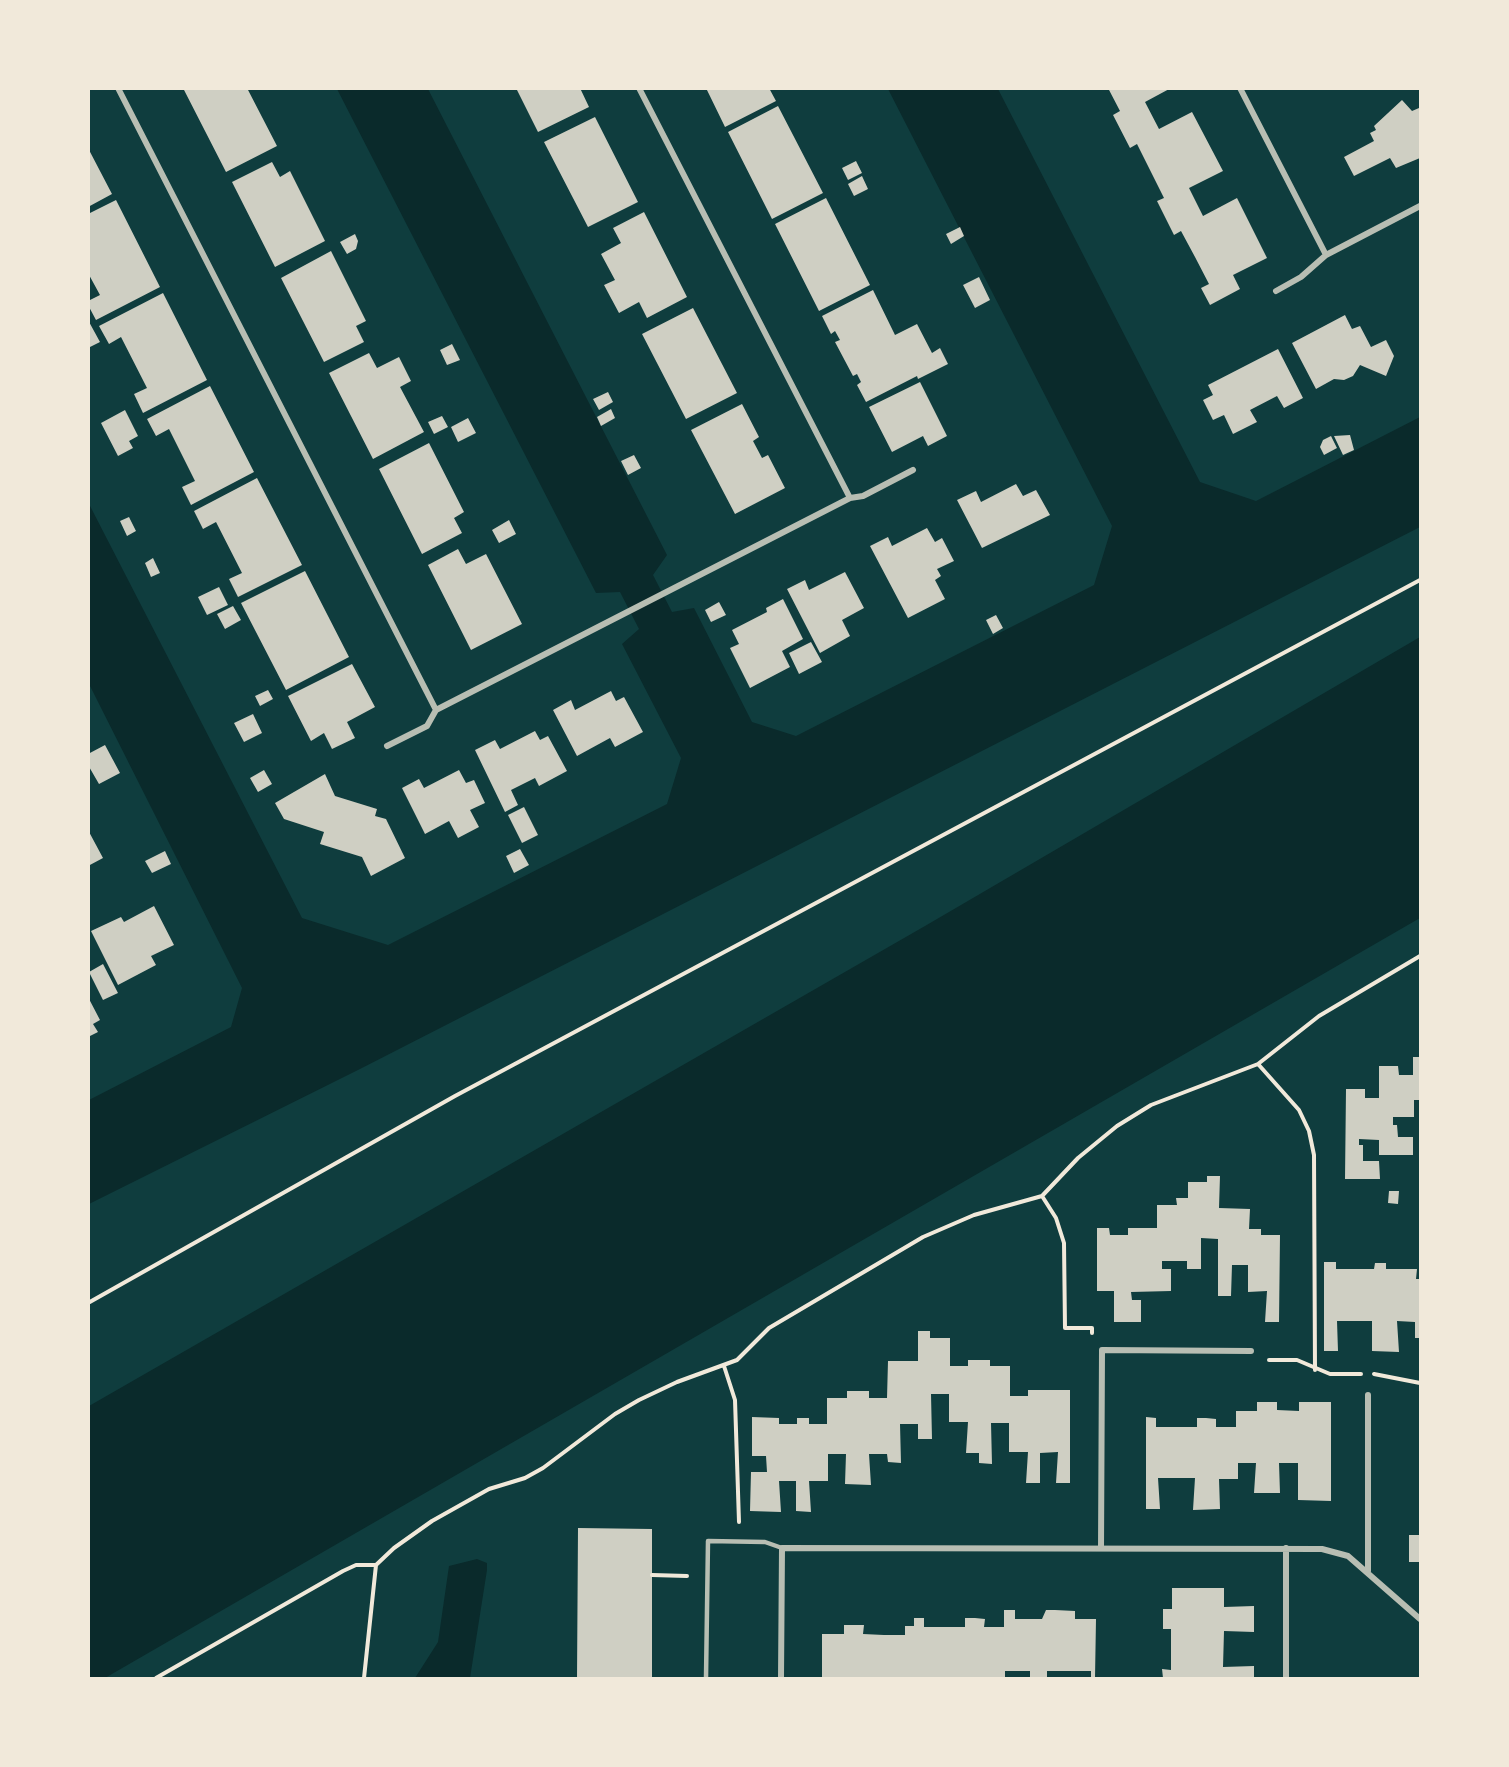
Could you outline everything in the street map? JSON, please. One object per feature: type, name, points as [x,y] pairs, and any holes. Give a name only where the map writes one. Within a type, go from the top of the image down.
[{"type":"street","points":[[118,88],[436,710]]},
{"type":"street","points":[[639,88],[850,498]]},
{"type":"street","points":[[1240,88],[1326,255]]},
{"type":"street","points":[[1276,291],[1301,277],[1326,255],[1420,206]]},
{"type":"street","points":[[387,746],[427,726],[436,710],[850,498],[863,496],[914,470]]},
{"type":"street","points":[[1101,1548],[1102,1350],[1251,1351]]},
{"type":"street","points":[[1368,1395],[1368,1571]]},
{"type":"street","points":[[781,1678],[782,1548],[1322,1549],[1348,1556],[1368,1571],[1420,1619]]},
{"type":"street","points":[[1286,1548],[1286,1678]]},
{"type":"lane","points":[[706,1678],[708,1541],[765,1542],[782,1548]]},
{"type":"path","points":[[88,1303],[455,1096],[1420,580]]},
{"type":"path","points":[[364,1678],[376,1565],[394,1548],[432,1521],[481,1493],[525,1478],[543,1468],[615,1414],[639,1400],[695,1374],[737,1360],[769,1328],[922,1237],[974,1215],[1042,1196],[1078,1158],[1117,1126],[1151,1105],[1258,1064],[1319,1016],[1420,956]]},
{"type":"path","points":[[1258,1064],[1299,1110],[1309,1131],[1314,1155],[1315,1370]]},
{"type":"path","points":[[1042,1196],[1056,1218],[1064,1243],[1065,1328],[1092,1328],[1092,1340],[1102,1350]]},
{"type":"path","points":[[1251,1351],[1266,1360],[1297,1360],[1315,1370],[1330,1374],[1385,1374],[1420,1383]]},
{"type":"path","points":[[724,1366],[735,1400],[739,1542]]},
{"type":"path","points":[[156,1678],[343,1571],[356,1565],[376,1565]]},
{"type":"path","points":[[652,1575],[707,1576]]},
{"type":"water","points":[[337,89],[428,89],[667,555],[653,575],[672,612],[694,608],[752,722],[796,736],[1094,585],[1112,526],[888,89],[998,89],[1200,482],[1256,501],[1420,417],[1420,527],[360,1069],[89,1204],[89,1100],[231,1027],[242,988],[89,684],[88,502],[302,918],[388,945],[667,804],[681,758],[622,644],[639,629],[620,592],[596,593]]},
{"type":"water","points":[[1420,637],[1420,918],[105,1678],[89,1678],[89,1406],[925,926]]},
{"type":"water","points":[[477,1559],[487,1563],[487,1570],[470,1678],[415,1678],[438,1642],[449,1566]]},
{"type":"building","points":[[183,88],[247,88],[277,146],[226,172]]},
{"type":"building","points":[[516,88],[580,88],[589,107],[538,132]]},
{"type":"building","points":[[706,88],[769,88],[776,101],[725,127]]},
{"type":"building","points":[[1108,88],[1171,88],[1145,102],[1159,129],[1192,112],[1223,171],[1189,188],[1203,216],[1237,198],[1267,258],[1233,275],[1240,289],[1210,305],[1201,288],[1209,284],[1181,231],[1174,235],[1157,201],[1164,198],[1137,144],[1130,148],[1113,115],[1120,111]]},
{"type":"building","points":[[1402,100],[1412,111],[1419,108],[1420,111],[1420,158],[1396,168],[1390,158],[1354,176],[1344,157],[1374,141],[1370,133],[1376,130],[1374,126]]},
{"type":"building","points":[[778,106],[823,193],[772,219],[728,132]]},
{"type":"building","points":[[595,117],[638,202],[588,227],[544,142]]},
{"type":"building","points":[[88,148],[112,194],[88,207]]},
{"type":"building","points":[[856,161],[862,173],[848,180],[842,168]]},
{"type":"building","points":[[272,162],[280,177],[290,171],[325,241],[275,267],[232,182]]},
{"type":"building","points":[[862,176],[868,189],[854,196],[848,184]]},
{"type":"building","points":[[826,198],[870,285],[819,311],[775,224]]},
{"type":"building","points":[[116,200],[160,287],[96,320],[88,305],[88,301],[100,295],[88,273],[88,214]]},
{"type":"building","points":[[644,212],[687,297],[647,318],[639,302],[619,313],[604,285],[615,280],[601,254],[621,243],[613,228]]},
{"type":"building","points":[[960,227],[964,236],[951,244],[946,234]]},
{"type":"building","points":[[355,234],[358,241],[356,249],[347,254],[340,242]]},
{"type":"building","points":[[331,251],[366,321],[356,326],[364,342],[324,362],[281,278]]},
{"type":"building","points":[[979,277],[990,300],[975,308],[963,285]]},
{"type":"building","points":[[873,290],[895,335],[917,324],[932,353],[940,348],[948,364],[918,379],[917,376],[866,402],[857,385],[861,382],[857,374],[853,376],[835,342],[840,340],[835,331],[831,334],[822,316]]},
{"type":"building","points":[[163,293],[207,380],[143,413],[134,394],[147,388],[121,337],[109,344],[99,326]]},
{"type":"building","points":[[693,308],[737,393],[686,419],[642,334]]},
{"type":"building","points":[[1345,315],[1352,329],[1360,326],[1371,347],[1386,340],[1394,356],[1386,376],[1360,365],[1353,376],[1344,380],[1334,379],[1316,389],[1292,343]]},
{"type":"building","points":[[88,320],[100,342],[88,348]]},
{"type":"building","points":[[452,344],[460,360],[447,365],[440,350]]},
{"type":"building","points":[[1278,349],[1303,398],[1284,408],[1277,396],[1250,410],[1257,422],[1233,434],[1224,415],[1213,420],[1203,400],[1213,395],[1208,385]]},
{"type":"building","points":[[369,353],[377,368],[399,357],[411,381],[400,387],[424,432],[373,459],[329,373]]},
{"type":"building","points":[[920,382],[947,436],[928,446],[923,436],[892,452],[869,407]]},
{"type":"building","points":[[210,386],[254,472],[191,505],[182,487],[195,481],[169,429],[156,436],[147,419]]},
{"type":"building","points":[[608,392],[613,402],[599,410],[593,399]]},
{"type":"building","points":[[742,404],[759,437],[753,441],[762,458],[768,455],[785,488],[735,514],[691,430]]},
{"type":"building","points":[[611,409],[615,418],[601,426],[597,417]]},
{"type":"building","points":[[125,410],[138,436],[129,441],[133,448],[118,456],[101,423]]},
{"type":"building","points":[[442,416],[448,427],[434,434],[428,422]]},
{"type":"building","points":[[468,418],[476,433],[458,442],[451,427]]},
{"type":"building","points":[[1350,435],[1354,450],[1343,455],[1334,436]]},
{"type":"building","points":[[1331,436],[1337,448],[1324,455],[1320,447],[1323,440]]},
{"type":"building","points":[[429,443],[464,512],[454,518],[462,533],[422,554],[379,469]]},
{"type":"building","points":[[634,455],[641,468],[628,475],[621,461]]},
{"type":"building","points":[[257,478],[302,565],[238,597],[229,579],[242,573],[216,522],[203,529],[194,511]]},
{"type":"building","points":[[1016,484],[1023,496],[1036,490],[1050,515],[982,548],[957,500],[976,491],[981,502]]},
{"type":"building","points":[[129,517],[136,531],[127,536],[120,521]]},
{"type":"building","points":[[509,520],[516,534],[499,543],[492,530]]},
{"type":"building","points":[[927,528],[935,542],[942,538],[954,561],[937,569],[941,576],[935,580],[945,599],[908,618],[870,546],[888,537],[892,546]]},
{"type":"building","points":[[458,549],[466,564],[486,554],[522,624],[471,650],[428,565]]},
{"type":"building","points":[[153,558],[160,573],[151,577],[145,563]]},
{"type":"building","points":[[305,571],[349,657],[286,690],[241,603]]},
{"type":"building","points":[[845,572],[864,608],[842,620],[850,636],[820,653],[787,589],[805,580],[809,590]]},
{"type":"building","points":[[219,587],[228,605],[207,615],[198,597]]},
{"type":"building","points":[[783,599],[803,639],[782,651],[790,667],[750,688],[730,648],[739,644],[732,630],[767,612],[766,608]]},
{"type":"building","points":[[719,602],[726,615],[711,622],[705,610]]},
{"type":"building","points":[[233,606],[241,620],[225,629],[217,614]]},
{"type":"building","points":[[996,615],[1003,628],[993,634],[986,620]]},
{"type":"building","points":[[811,642],[822,662],[799,674],[789,653]]},
{"type":"building","points":[[352,664],[375,707],[347,722],[355,738],[332,749],[324,733],[311,741],[288,696]]},
{"type":"building","points":[[268,690],[273,699],[260,706],[255,696]]},
{"type":"building","points":[[611,691],[616,701],[624,697],[643,732],[615,747],[610,738],[577,756],[553,710],[571,700],[575,710]]},
{"type":"building","points":[[253,714],[262,733],[244,742],[234,723]]},
{"type":"building","points":[[535,731],[540,740],[548,736],[567,771],[539,786],[535,778],[511,790],[518,805],[505,812],[475,750],[495,740],[500,749]]},
{"type":"building","points":[[105,745],[120,773],[99,784],[88,765],[88,754]]},
{"type":"building","points":[[264,770],[272,784],[258,792],[250,778]]},
{"type":"building","points":[[459,770],[466,783],[474,780],[485,803],[470,810],[479,827],[458,838],[449,821],[425,834],[402,788],[419,779],[424,788]]},
{"type":"building","points":[[325,774],[335,796],[377,809],[375,816],[386,819],[405,858],[371,876],[362,857],[320,844],[324,832],[284,819],[275,803]]},
{"type":"building","points":[[524,807],[538,835],[522,843],[508,815]]},
{"type":"building","points":[[88,830],[103,858],[88,866]]},
{"type":"building","points":[[520,849],[529,865],[514,873],[506,856]]},
{"type":"building","points":[[165,851],[171,864],[152,873],[145,861]]},
{"type":"building","points":[[154,906],[174,945],[151,956],[156,965],[118,985],[91,931],[121,917],[124,922]]},
{"type":"building","points":[[103,964],[118,993],[103,1000],[89,972]]},
{"type":"building","points":[[88,997],[100,1020],[93,1024],[98,1032],[88,1037]]},
{"type":"building","points":[[1413,1057],[1420,1057],[1420,1100],[1414,1100],[1414,1117],[1393,1117],[1393,1125],[1397,1125],[1398,1137],[1413,1137],[1413,1155],[1379,1155],[1379,1140],[1359,1139],[1359,1145],[1363,1145],[1363,1161],[1379,1161],[1380,1179],[1345,1179],[1346,1089],[1365,1089],[1365,1098],[1379,1098],[1379,1066],[1398,1066],[1399,1075],[1413,1075]]},
{"type":"building","points":[[1207,1176],[1220,1176],[1219,1208],[1250,1209],[1249,1229],[1261,1229],[1261,1235],[1280,1235],[1279,1322],[1265,1322],[1267,1291],[1248,1292],[1248,1265],[1232,1265],[1231,1296],[1218,1296],[1218,1239],[1201,1238],[1201,1269],[1187,1269],[1187,1261],[1162,1261],[1162,1269],[1171,1269],[1171,1291],[1131,1292],[1132,1300],[1141,1300],[1141,1322],[1114,1322],[1114,1291],[1097,1291],[1097,1228],[1109,1228],[1110,1235],[1128,1235],[1128,1228],[1157,1228],[1157,1205],[1177,1205],[1176,1198],[1188,1198],[1188,1182],[1207,1182]]},
{"type":"building","points":[[1389,1191],[1399,1191],[1398,1204],[1388,1203]]},
{"type":"building","points":[[1324,1262],[1336,1262],[1336,1269],[1374,1269],[1375,1263],[1386,1263],[1386,1269],[1417,1269],[1416,1279],[1420,1279],[1420,1338],[1415,1338],[1415,1322],[1397,1321],[1399,1352],[1372,1351],[1372,1321],[1337,1321],[1338,1351],[1324,1351]]},
{"type":"building","points":[[918,1331],[930,1331],[930,1338],[950,1338],[950,1366],[968,1366],[968,1360],[990,1360],[990,1366],[1010,1366],[1010,1396],[1028,1396],[1028,1390],[1070,1390],[1070,1483],[1056,1483],[1058,1452],[1040,1453],[1040,1483],[1026,1483],[1028,1452],[1009,1452],[1009,1423],[991,1423],[992,1464],[979,1463],[979,1453],[966,1453],[968,1422],[949,1422],[949,1394],[931,1394],[932,1439],[918,1439],[918,1424],[900,1424],[901,1463],[888,1462],[887,1454],[869,1454],[871,1485],[845,1484],[846,1454],[828,1454],[828,1481],[809,1481],[811,1512],[796,1511],[796,1481],[779,1481],[781,1512],[750,1511],[751,1472],[767,1472],[766,1456],[752,1456],[752,1417],[779,1418],[779,1424],[797,1424],[797,1418],[809,1418],[809,1424],[827,1424],[827,1398],[847,1398],[847,1391],[869,1391],[869,1398],[887,1398],[888,1361],[918,1361]]},
{"type":"building","points":[[1257,1402],[1277,1402],[1277,1410],[1299,1411],[1299,1402],[1331,1402],[1331,1501],[1298,1500],[1298,1463],[1279,1463],[1280,1493],[1254,1493],[1256,1463],[1238,1463],[1238,1479],[1219,1479],[1220,1509],[1193,1510],[1195,1478],[1158,1478],[1160,1509],[1146,1509],[1146,1417],[1156,1418],[1156,1427],[1197,1427],[1197,1418],[1206,1418],[1216,1419],[1216,1427],[1236,1427],[1236,1411],[1257,1411]]},
{"type":"building","points":[[578,1528],[652,1529],[652,1677],[577,1678]]},
{"type":"building","points":[[1409,1535],[1420,1535],[1420,1562],[1409,1562]]},
{"type":"building","points":[[1172,1588],[1224,1588],[1224,1607],[1254,1606],[1254,1632],[1224,1631],[1223,1667],[1254,1666],[1254,1678],[1163,1678],[1162,1669],[1171,1670],[1171,1629],[1163,1629],[1163,1609],[1172,1609]]},
{"type":"building","points":[[1004,1610],[1015,1610],[1015,1619],[1042,1619],[1046,1610],[1055,1610],[1075,1611],[1075,1619],[1096,1619],[1095,1678],[1091,1678],[1091,1671],[1047,1671],[1047,1678],[1030,1678],[1030,1671],[1005,1671],[1005,1678],[822,1678],[822,1634],[844,1634],[844,1625],[864,1625],[863,1634],[884,1635],[905,1635],[905,1626],[914,1626],[914,1618],[924,1618],[924,1627],[965,1627],[965,1618],[975,1618],[985,1619],[984,1627],[1004,1627]]}]
